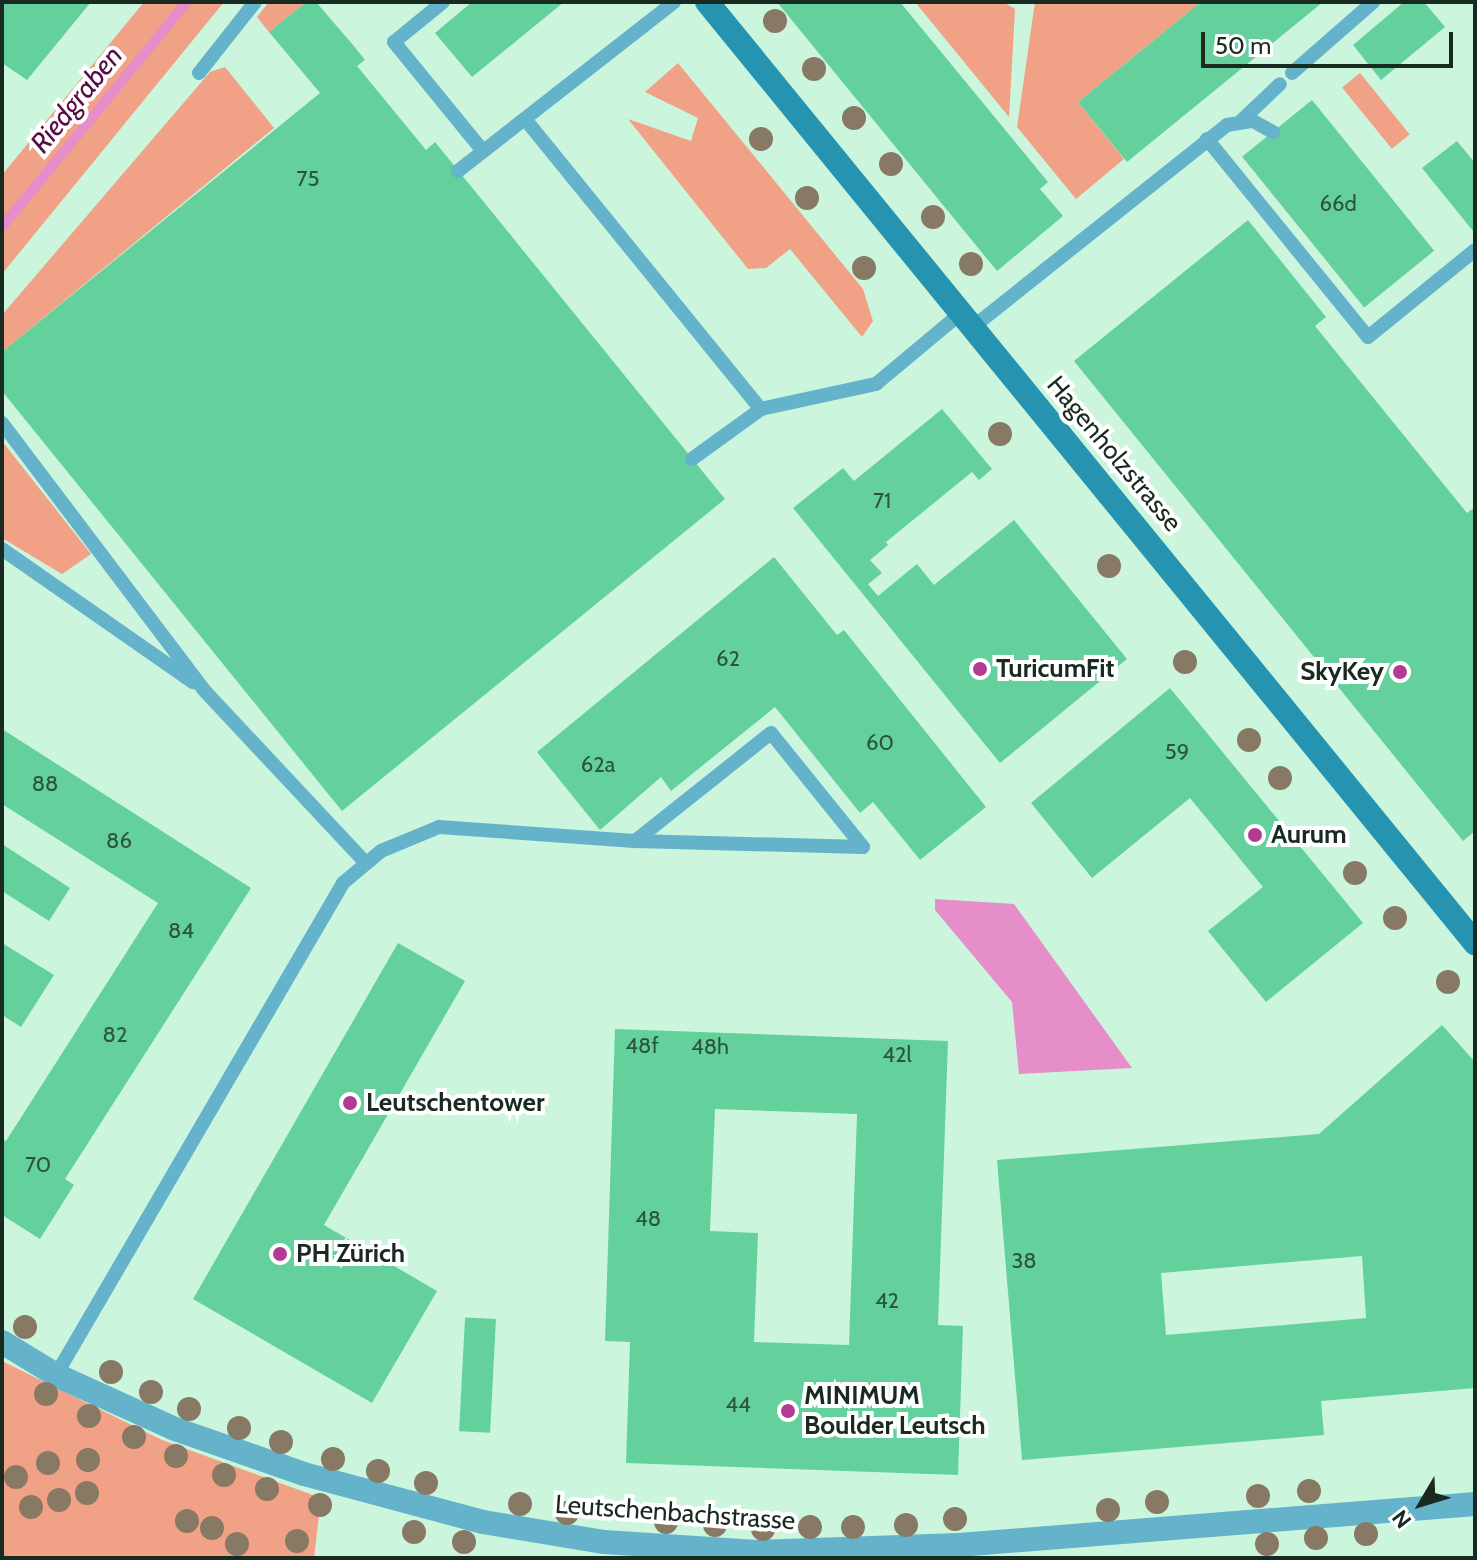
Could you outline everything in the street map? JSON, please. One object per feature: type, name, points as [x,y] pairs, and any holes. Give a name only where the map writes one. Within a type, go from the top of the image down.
[{"type":"street","name":"Hagenholzstrasse","points":[[714,4],[967,320],[1475,943]]},
{"type":"street","name":"Leutschenbachstrasse","points":[[2,1342],[56,1375],[175,1429],[373,1496],[483,1522],[604,1542],[757,1552],[959,1545],[1475,1504]]},
{"type":"lane","points":[[199,73],[255,2]]},
{"type":"lane","points":[[443,2],[394,42],[483,151]]},
{"type":"lane","points":[[458,171],[674,2]]},
{"type":"lane","points":[[1292,73],[1373,2]]},
{"type":"lane","points":[[692,459],[761,409],[876,384],[967,320],[1207,139],[1242,120],[1280,84]]},
{"type":"lane","points":[[525,119],[761,409]]},
{"type":"lane","points":[[1242,120],[1260,123],[1273,132]]},
{"type":"lane","points":[[1207,139],[1368,337],[1475,250]]},
{"type":"lane","points":[[2,423],[203,689],[366,863]]},
{"type":"lane","points":[[2,549],[203,689]]},
{"type":"lane","points":[[56,1375],[343,883],[381,851],[439,827],[635,841],[863,847],[771,733],[635,841]]},
{"type":"shaded area","points":[[144,2],[224,2],[2,274],[2,175]]},
{"type":"shaded area","points":[[269,2],[306,2],[269,32],[257,17]]},
{"type":"shaded area","points":[[915,2],[1003,2],[1015,9],[1009,117]]},
{"type":"shaded area","points":[[1035,2],[1201,2],[1078,102],[1124,159],[1076,199],[1017,127]]},
{"type":"shaded area","points":[[678,63],[863,289],[873,321],[862,337],[790,249],[766,268],[748,269],[628,119],[691,141],[698,118],[645,92]]},
{"type":"shaded area","points":[[225,67],[274,128],[2,352],[2,315],[210,72]]},
{"type":"shaded area","points":[[1360,73],[1410,134],[1392,149],[1342,87]]},
{"type":"shaded area","points":[[2,441],[91,554],[62,574],[2,538]]},
{"type":"shaded area","points":[[935,899],[1014,904],[1132,1068],[1019,1074],[1012,1002],[935,910]]},
{"type":"shaded area","points":[[2,1361],[162,1440],[321,1498],[314,1558],[2,1558]]},
{"type":"building","points":[[2,2],[91,2],[27,80],[2,63]]},
{"type":"building","points":[[306,2],[316,2],[353,45],[365,60],[357,66],[426,150],[435,142],[725,499],[342,811],[2,391],[2,352],[320,93],[269,32]]},
{"type":"building","points":[[472,2],[564,2],[472,77],[435,33]]},
{"type":"building","points":[[777,2],[900,2],[1048,182],[1040,189],[1063,216],[997,271]]},
{"type":"building","points":[[1201,2],[1323,2],[1127,162],[1078,102]]},
{"type":"building","points":[[1404,2],[1424,2],[1445,27],[1381,80],[1353,45]]},
{"type":"building","points":[[1312,100],[1434,251],[1364,307],[1242,157]]},
{"type":"building","points":[[1457,141],[1475,163],[1473,231],[1422,168]]},
{"type":"building","name":"SkyKey","points":[[1248,220],[1326,317],[1315,326],[1467,513],[1475,507],[1475,831],[1463,841],[1074,361]]},
{"type":"building","points":[[942,409],[992,469],[979,480],[972,472],[886,542],[888,545],[870,560],[882,573],[868,584],[878,596],[917,564],[934,585],[1014,520],[1127,659],[1000,763],[793,508],[843,468],[854,481]]},
{"type":"building","points":[[774,557],[837,635],[844,630],[986,807],[920,860],[873,802],[860,813],[775,707],[671,791],[661,777],[600,830],[537,752]]},
{"type":"building","points":[[1170,688],[1363,923],[1266,1002],[1208,931],[1263,887],[1190,798],[1092,878],[1031,803]]},
{"type":"building","points":[[2,729],[251,888],[65,1179],[74,1185],[40,1239],[2,1215],[2,1139],[6,1141],[158,903],[2,804]]},
{"type":"building","points":[[2,844],[70,888],[49,921],[2,891]]},
{"type":"building","points":[[2,943],[54,975],[21,1027],[2,1015]]},
{"type":"building","name":"Leutschentower","points":[[398,943],[465,981],[324,1225],[437,1291],[372,1403],[193,1299]]},
{"type":"building","points":[[1442,1025],[1475,1062],[1475,1388],[1321,1401],[1324,1435],[1022,1460],[997,1160],[1319,1134]],"holes":[[[1362,1256],[1366,1318],[1166,1335],[1161,1273]]]},
{"type":"building","points":[[615,1029],[948,1041],[938,1325],[963,1326],[958,1475],[626,1463],[630,1342],[605,1341]],"holes":[[[715,1109],[857,1114],[849,1345],[754,1342],[758,1233],[710,1231]]]},
{"type":"building","points":[[465,1317],[496,1319],[490,1433],[459,1431]]},
{"type":"waterway","name":"Riedgraben","points":[[2,227],[187,2]]},
{"type":"place","name":"TuricumFit","points":[[980,669]]},
{"type":"place","name":"SkyKey","points":[[1400,672]]},
{"type":"place","name":"Aurum","points":[[1255,835]]},
{"type":"place","name":"Leutschentower","points":[[350,1103]]},
{"type":"place","name":"PH Zürich","points":[[280,1254]]},
{"type":"place","name":"MINIMUM Boulder Leutsch","points":[[788,1411]]}]
